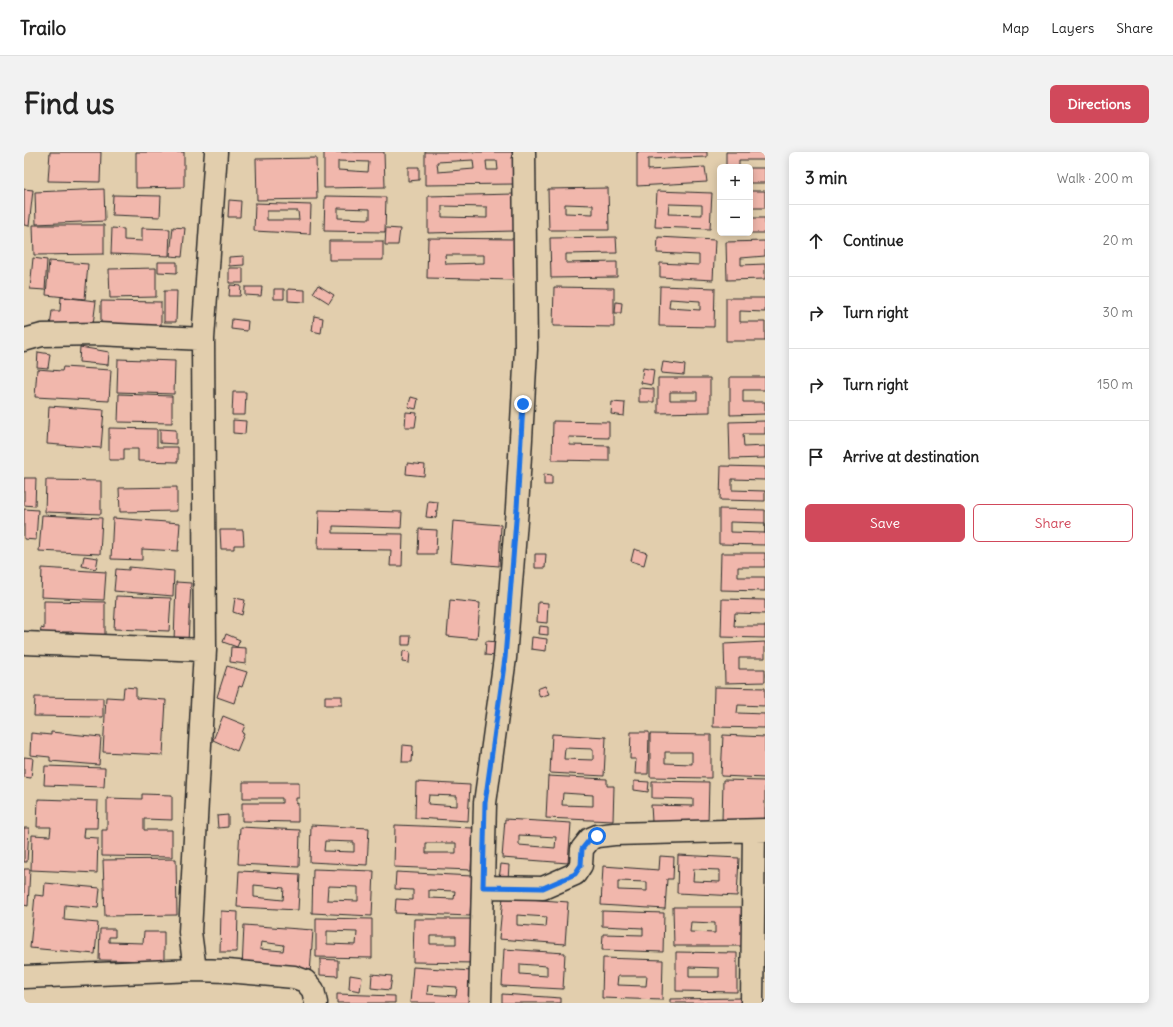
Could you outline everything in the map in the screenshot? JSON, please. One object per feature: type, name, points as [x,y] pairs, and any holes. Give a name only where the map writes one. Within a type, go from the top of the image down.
[{"type":"street","points":[[195,970],[190,932],[205,650],[202,339],[216,152]]},
{"type":"street","points":[[480,1003],[485,803],[505,658],[517,508],[526,348],[524,152]]},
{"type":"street","points":[[24,340],[42,335],[98,334],[202,339]]},
{"type":"street","points":[[24,643],[205,650]]},
{"type":"street","points":[[483,887],[543,888],[564,879],[575,874],[581,865],[582,849],[590,839],[597,836],[614,834],[759,831],[752,1003]]},
{"type":"street","points":[[24,977],[195,970],[227,971],[294,977],[305,982],[313,990],[316,1003]]},
{"type":"building","points":[[50,152],[101,152],[100,182],[48,181]]},
{"type":"building","points":[[136,152],[184,152],[184,187],[136,188]]},
{"type":"building","points":[[324,152],[384,152],[385,187],[324,188]],"holes":[[[338,161],[369,162],[368,172],[338,170]]]},
{"type":"building","points":[[425,152],[514,152],[515,184],[425,185]],"holes":[[[473,160],[474,169],[438,172],[437,162]],[[486,161],[497,161],[498,170],[487,170]]]},
{"type":"building","points":[[637,152],[707,152],[707,157],[648,159],[648,170],[705,167],[707,182],[637,186]]},
{"type":"building","points":[[726,152],[765,152],[765,160],[739,160],[739,164],[726,164]]},
{"type":"building","points":[[316,158],[317,199],[257,200],[256,159]]},
{"type":"building","points":[[408,167],[419,167],[419,180],[408,181]]},
{"type":"building","points":[[753,168],[765,168],[765,183],[753,183]]},
{"type":"building","points":[[608,188],[609,230],[549,230],[548,189]],"holes":[[[565,204],[593,205],[593,214],[565,213]]]},
{"type":"building","points":[[24,189],[33,190],[29,226],[24,225]]},
{"type":"building","points":[[104,189],[105,221],[36,224],[35,192]]},
{"type":"building","points":[[657,191],[712,193],[710,229],[655,227]],"holes":[[[669,204],[702,205],[702,215],[668,214]]]},
{"type":"building","points":[[753,191],[765,191],[765,208],[753,208]]},
{"type":"building","points":[[514,194],[515,231],[428,233],[428,196]],"holes":[[[442,206],[487,207],[487,218],[442,217]]]},
{"type":"building","points":[[113,195],[161,196],[160,217],[112,215]]},
{"type":"building","points":[[325,196],[386,197],[385,232],[324,231]],"holes":[[[338,208],[370,209],[370,219],[338,218]]]},
{"type":"building","points":[[229,200],[241,201],[240,217],[228,217]]},
{"type":"building","points":[[255,203],[311,205],[310,234],[254,231]],"holes":[[[267,211],[298,211],[299,220],[267,220]]]},
{"type":"building","points":[[753,218],[765,218],[765,233],[753,233]]},
{"type":"building","points":[[33,225],[104,225],[104,254],[34,255]]},
{"type":"building","points":[[173,227],[185,228],[182,257],[170,256]]},
{"type":"building","points":[[112,228],[124,229],[124,240],[142,241],[142,228],[170,229],[169,256],[111,254]]},
{"type":"building","points":[[386,228],[400,229],[398,245],[385,245]]},
{"type":"building","points":[[616,237],[617,253],[566,254],[566,263],[617,262],[617,277],[551,278],[550,238]]},
{"type":"building","points":[[658,237],[715,240],[713,280],[660,277],[660,263],[699,265],[699,255],[657,253]]},
{"type":"building","points":[[428,238],[515,239],[515,280],[427,278]],"holes":[[[445,255],[484,255],[484,263],[446,264]]]},
{"type":"building","points":[[329,241],[383,241],[383,260],[329,260]]},
{"type":"building","points":[[765,241],[765,256],[741,258],[741,265],[765,264],[765,279],[727,280],[726,242]]},
{"type":"building","points":[[244,256],[244,265],[229,266],[229,257]]},
{"type":"building","points":[[33,258],[47,260],[45,290],[30,289]]},
{"type":"building","points":[[49,261],[88,264],[85,299],[46,295]]},
{"type":"building","points":[[158,262],[177,262],[177,273],[158,272]]},
{"type":"building","points":[[156,268],[156,297],[110,298],[109,269]]},
{"type":"building","points":[[229,268],[243,268],[243,283],[229,283]]},
{"type":"building","points":[[230,285],[241,286],[240,296],[229,296]]},
{"type":"building","points":[[318,285],[334,295],[329,303],[313,293]]},
{"type":"building","points":[[660,286],[715,288],[714,327],[659,326]],"holes":[[[670,299],[700,301],[700,310],[669,308]]]},
{"type":"building","points":[[245,287],[262,287],[261,296],[245,295]]},
{"type":"building","points":[[554,287],[614,288],[614,327],[553,326]]},
{"type":"building","points":[[274,289],[284,289],[284,299],[274,299]]},
{"type":"building","points":[[288,289],[305,290],[305,302],[288,301]]},
{"type":"building","points":[[164,291],[177,291],[176,322],[164,322]]},
{"type":"building","points":[[61,297],[96,301],[92,332],[50,327],[52,311],[60,311]]},
{"type":"building","points":[[726,298],[765,298],[765,312],[740,311],[740,322],[765,322],[765,341],[726,341]]},
{"type":"building","points":[[101,301],[161,302],[161,328],[101,326]]},
{"type":"building","points":[[616,302],[622,303],[621,313],[615,313]]},
{"type":"building","points":[[314,316],[323,318],[321,333],[312,331]]},
{"type":"building","points":[[232,319],[248,321],[247,331],[231,329]]},
{"type":"building","points":[[80,347],[109,352],[108,365],[79,362]]},
{"type":"building","points":[[38,352],[50,354],[48,368],[37,367]]},
{"type":"building","points":[[118,359],[175,361],[174,394],[117,392]]},
{"type":"building","points":[[663,362],[685,365],[684,375],[661,373]]},
{"type":"building","points":[[63,367],[111,370],[109,401],[35,397],[37,369],[62,371]]},
{"type":"building","points":[[643,368],[654,370],[652,385],[641,383]]},
{"type":"building","points":[[730,377],[765,377],[765,390],[743,390],[743,402],[765,402],[765,414],[730,415]]},
{"type":"building","points":[[658,378],[710,378],[710,412],[658,413]],"holes":[[[670,392],[697,392],[697,400],[670,400]]]},
{"type":"building","points":[[639,388],[654,389],[654,402],[639,402]]},
{"type":"building","points":[[233,392],[246,392],[245,415],[232,415]]},
{"type":"building","points":[[119,394],[172,396],[172,423],[118,422]]},
{"type":"building","points":[[411,397],[418,399],[416,409],[408,407]]},
{"type":"building","points":[[612,402],[625,403],[624,416],[611,414]]},
{"type":"building","points":[[49,406],[104,410],[101,448],[47,444]]},
{"type":"building","points":[[406,412],[417,413],[415,427],[405,427]]},
{"type":"building","points":[[233,420],[246,421],[245,434],[233,433]]},
{"type":"building","points":[[553,421],[609,422],[609,438],[569,437],[570,445],[609,446],[609,461],[552,460]]},
{"type":"building","points":[[765,421],[765,434],[743,434],[744,447],[765,446],[765,458],[730,459],[729,422]]},
{"type":"building","points":[[109,428],[157,429],[157,447],[178,447],[178,462],[138,461],[138,449],[124,449],[124,460],[109,460]]},
{"type":"building","points":[[160,429],[176,430],[176,444],[160,443]]},
{"type":"building","points":[[407,463],[425,465],[424,476],[406,474]]},
{"type":"building","points":[[721,466],[765,467],[765,480],[732,479],[732,490],[765,491],[765,501],[720,500]]},
{"type":"building","points":[[544,474],[552,475],[552,485],[544,485]]},
{"type":"building","points":[[24,478],[36,478],[35,506],[24,505]]},
{"type":"building","points":[[46,480],[101,481],[101,514],[45,512]]},
{"type":"building","points":[[177,487],[177,511],[120,512],[119,488]]},
{"type":"building","points":[[428,501],[438,502],[436,518],[426,517]]},
{"type":"building","points":[[24,509],[38,510],[36,540],[24,539]]},
{"type":"building","points":[[719,509],[765,510],[765,523],[730,522],[730,532],[765,533],[765,545],[719,544]]},
{"type":"building","points":[[319,510],[402,512],[401,528],[333,526],[333,533],[403,534],[402,566],[390,566],[391,550],[318,549]]},
{"type":"building","points":[[42,515],[102,518],[100,554],[39,551]]},
{"type":"building","points":[[113,518],[180,523],[178,551],[142,549],[142,560],[111,559]]},
{"type":"building","points":[[453,521],[501,525],[499,566],[450,562]]},
{"type":"building","points":[[419,529],[437,530],[436,554],[418,554]]},
{"type":"building","points":[[220,530],[243,530],[244,545],[234,545],[234,549],[221,549]]},
{"type":"building","points":[[634,549],[647,553],[644,565],[631,561]]},
{"type":"building","points":[[721,553],[765,553],[765,567],[738,567],[738,577],[765,577],[765,591],[720,590]]},
{"type":"building","points":[[535,554],[546,554],[545,568],[535,568]]},
{"type":"building","points":[[84,556],[98,558],[96,569],[82,566]]},
{"type":"building","points":[[129,567],[174,571],[173,596],[114,591],[116,569],[129,570]]},
{"type":"building","points":[[42,568],[106,572],[104,600],[41,597]]},
{"type":"building","points":[[176,582],[191,583],[188,642],[174,641]]},
{"type":"building","points":[[116,596],[171,598],[169,631],[114,629]]},
{"type":"building","points":[[235,598],[245,600],[242,615],[233,612]]},
{"type":"building","points":[[722,599],[765,600],[765,614],[735,613],[734,626],[765,626],[765,638],[721,637]]},
{"type":"building","points":[[450,600],[480,603],[477,639],[447,636]]},
{"type":"building","points":[[44,601],[105,602],[105,638],[72,637],[72,632],[62,632],[62,638],[40,638],[41,628],[44,629]]},
{"type":"building","points":[[538,602],[548,603],[547,623],[537,622]]},
{"type":"building","points":[[540,626],[548,627],[548,635],[539,634]]},
{"type":"building","points":[[226,634],[240,640],[237,647],[223,642]]},
{"type":"building","points":[[402,636],[411,636],[410,645],[402,645]]},
{"type":"building","points":[[532,637],[547,639],[546,651],[531,649]]},
{"type":"building","points":[[486,641],[498,642],[497,656],[485,655]]},
{"type":"building","points":[[765,642],[765,658],[739,658],[739,669],[765,669],[765,682],[725,683],[724,644]]},
{"type":"building","points":[[231,647],[246,648],[246,664],[230,662]]},
{"type":"building","points":[[403,651],[410,652],[409,663],[402,662]]},
{"type":"building","points":[[227,666],[247,672],[242,687],[239,686],[234,703],[217,697]]},
{"type":"building","points":[[545,686],[549,694],[540,697],[537,689]]},
{"type":"building","points":[[124,687],[136,688],[136,698],[166,700],[163,755],[103,752],[106,697],[123,698]]},
{"type":"building","points":[[714,687],[765,688],[765,706],[738,705],[737,713],[765,714],[765,728],[713,727]]},
{"type":"building","points":[[325,696],[342,696],[342,705],[325,705]]},
{"type":"building","points":[[35,697],[103,698],[103,717],[34,716]]},
{"type":"building","points":[[223,716],[245,725],[242,733],[244,734],[237,751],[213,740]]},
{"type":"building","points":[[51,732],[101,737],[99,765],[50,761],[50,757],[30,755],[31,733],[51,735]]},
{"type":"building","points":[[631,732],[649,732],[648,774],[635,774],[636,759],[630,759]]},
{"type":"building","points":[[552,734],[606,737],[604,776],[550,773]],"holes":[[[565,748],[593,749],[593,760],[564,759]]]},
{"type":"building","points":[[650,734],[711,735],[711,778],[650,777]],"holes":[[[665,752],[692,752],[692,764],[665,763]]]},
{"type":"building","points":[[723,735],[765,737],[765,778],[721,776]]},
{"type":"building","points":[[403,745],[413,746],[412,762],[402,762]]},
{"type":"building","points":[[24,757],[33,758],[31,778],[24,777]]},
{"type":"building","points":[[45,766],[105,768],[104,787],[44,785]]},
{"type":"building","points":[[548,776],[607,779],[607,786],[614,786],[613,821],[546,818]],"holes":[[[563,793],[593,795],[593,806],[562,805]]]},
{"type":"building","points":[[723,780],[765,781],[765,822],[722,821]]},
{"type":"building","points":[[634,781],[649,782],[648,792],[634,790]]},
{"type":"building","points":[[652,781],[709,782],[708,823],[652,822],[651,805],[693,806],[693,799],[652,798]]},
{"type":"building","points":[[243,782],[299,782],[299,798],[296,798],[296,804],[298,803],[298,822],[242,821],[242,803],[282,803],[282,798],[243,798]]},
{"type":"building","points":[[416,782],[470,785],[468,821],[415,818]],"holes":[[[429,795],[457,796],[457,806],[428,804]]]},
{"type":"building","points":[[142,794],[172,795],[172,820],[144,819],[144,830],[172,830],[172,857],[102,856],[102,830],[107,830],[107,798],[142,799]]},
{"type":"building","points":[[38,799],[98,801],[97,828],[84,828],[83,837],[98,838],[97,873],[31,870],[32,835],[50,836],[51,827],[37,827]]},
{"type":"building","points":[[228,815],[228,827],[218,828],[217,816]]},
{"type":"building","points":[[505,819],[571,823],[568,863],[502,858]],"holes":[[[519,835],[556,837],[555,848],[519,845]]]},
{"type":"building","points":[[311,825],[369,828],[367,865],[310,862]],"holes":[[[325,841],[354,842],[354,852],[324,851]]]},
{"type":"building","points":[[395,825],[473,828],[471,870],[394,867]],"holes":[[[426,843],[456,843],[456,853],[426,853]]]},
{"type":"building","points":[[240,827],[300,830],[299,867],[238,864]]},
{"type":"building","points":[[24,828],[29,828],[27,862],[24,862]]},
{"type":"building","points":[[678,855],[739,858],[737,896],[677,893]],"holes":[[[694,869],[720,870],[720,882],[693,881]]]},
{"type":"building","points":[[660,856],[674,857],[673,879],[667,879],[665,909],[601,905],[603,866],[659,870]],"holes":[[[618,881],[647,882],[647,891],[618,890]]]},
{"type":"building","points":[[176,859],[177,915],[105,916],[103,860]]},
{"type":"building","points":[[501,864],[509,865],[508,880],[499,879]]},
{"type":"building","points":[[24,869],[30,869],[28,906],[24,905]]},
{"type":"building","points":[[313,869],[374,871],[372,916],[312,913]],"holes":[[[328,886],[358,887],[358,901],[327,900]]]},
{"type":"building","points":[[239,871],[300,874],[298,910],[237,907]],"holes":[[[254,885],[284,888],[283,900],[254,897]]]},
{"type":"building","points":[[396,872],[472,876],[470,916],[395,913],[396,899],[413,900],[413,890],[395,889]],"holes":[[[429,890],[455,891],[454,899],[429,898]]]},
{"type":"building","points":[[45,883],[100,888],[98,908],[65,905],[64,920],[98,923],[95,954],[30,948],[35,895],[44,896]]},
{"type":"building","points":[[503,897],[568,902],[565,944],[499,939]],"holes":[[[517,915],[547,917],[546,927],[517,925]]]},
{"type":"building","points":[[673,907],[742,907],[742,946],[674,946]],"holes":[[[691,922],[715,923],[715,933],[690,932]]]},
{"type":"building","points":[[221,911],[238,912],[237,952],[220,952]]},
{"type":"building","points":[[602,911],[664,913],[663,952],[602,950],[603,934],[643,935],[643,928],[602,926]]},
{"type":"building","points":[[316,918],[372,919],[372,958],[316,957]],"holes":[[[327,931],[357,932],[356,945],[327,944]]]},
{"type":"building","points":[[414,919],[477,919],[476,963],[413,962]],"holes":[[[430,936],[456,936],[456,944],[430,944]]]},
{"type":"building","points":[[244,925],[313,930],[310,974],[242,969]],"holes":[[[261,942],[284,945],[283,951],[260,949]]]},
{"type":"building","points":[[100,929],[115,929],[115,937],[109,937],[109,942],[143,943],[144,932],[164,932],[164,961],[99,960]]},
{"type":"building","points":[[504,949],[565,953],[563,989],[502,986]],"holes":[[[520,964],[547,966],[547,976],[520,974]]]},
{"type":"building","points":[[676,952],[737,953],[737,992],[676,991]],"holes":[[[689,967],[719,968],[719,977],[689,977]]]},
{"type":"building","points":[[603,958],[663,960],[662,1000],[602,998]],"holes":[[[618,976],[647,976],[646,986],[617,985]]]},
{"type":"building","points":[[320,959],[338,960],[338,976],[320,975]]},
{"type":"building","points":[[413,967],[471,971],[469,1003],[410,1003]],"holes":[[[428,985],[457,987],[456,996],[427,994]]]},
{"type":"building","points":[[372,974],[392,976],[390,990],[371,988]]},
{"type":"building","points":[[350,975],[362,977],[360,991],[349,989]]},
{"type":"building","points":[[337,994],[395,996],[395,1003],[337,1003]]},
{"type":"building","points":[[502,994],[561,998],[561,1003],[502,1003]]},
{"type":"building","points":[[742,998],[742,1003],[670,1003],[670,999]]},
{"type":"route","points":[[523,404],[517,508],[505,658],[485,803],[483,887],[543,888],[564,879],[575,874],[581,865],[582,849],[590,839],[597,836]]}]
